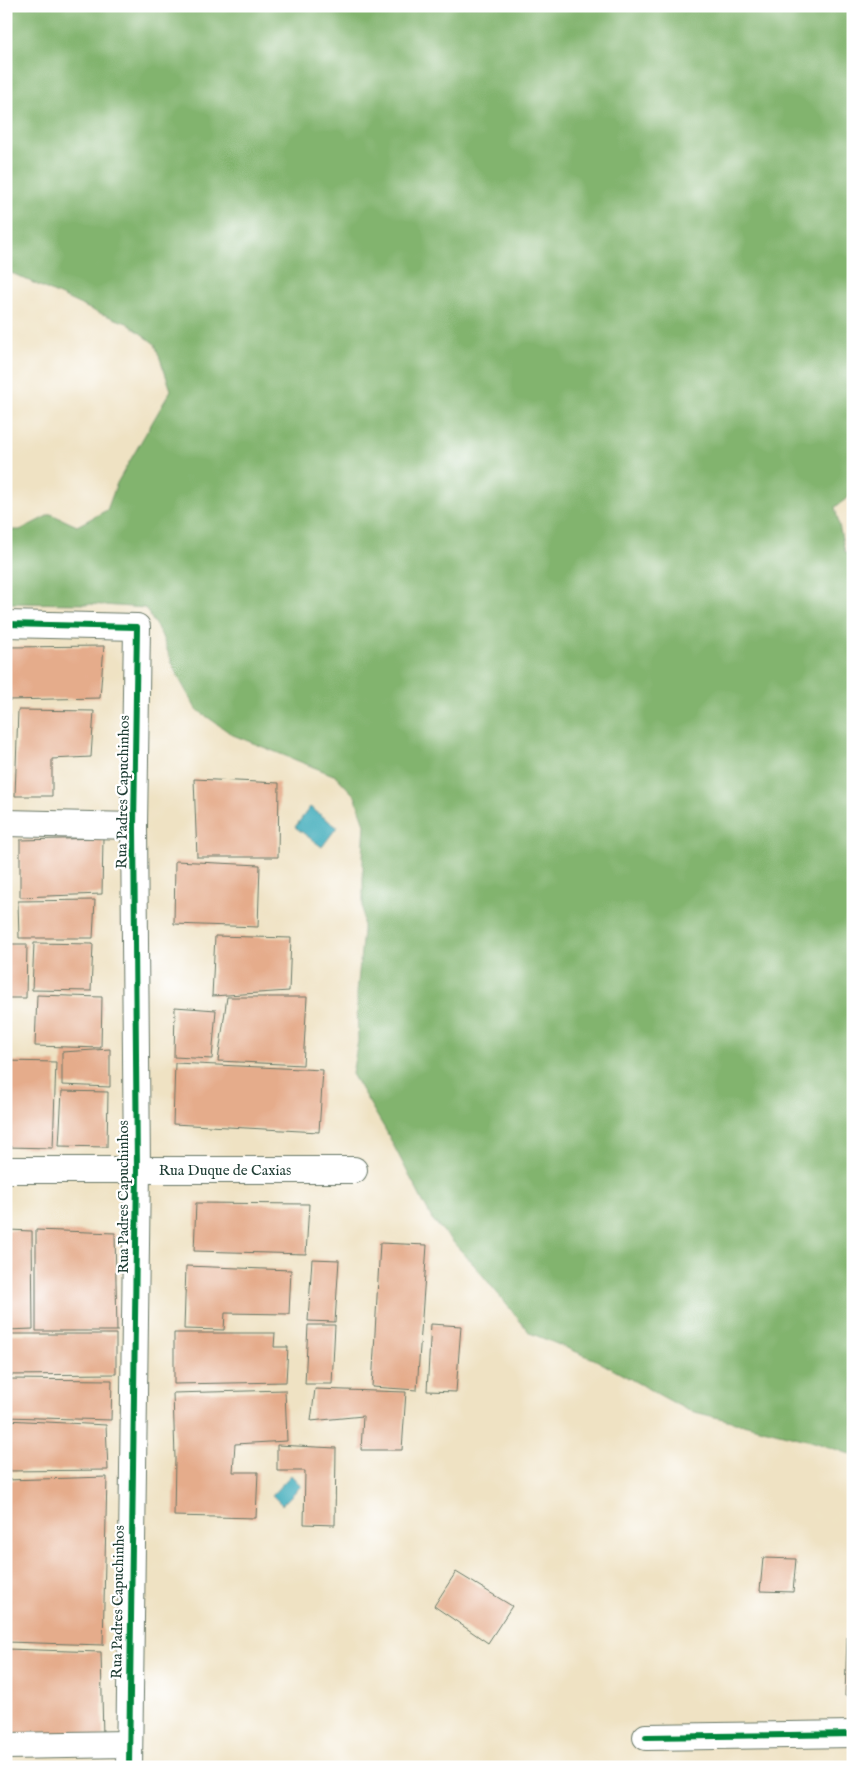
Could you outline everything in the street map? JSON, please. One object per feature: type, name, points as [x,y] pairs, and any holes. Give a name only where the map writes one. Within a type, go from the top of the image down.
[{"type":"street","name":"Rua Padres Capuchinhos","points":[[6,624],[138,627],[134,826],[137,1170],[129,1756]]},
{"type":"street","points":[[6,823],[134,826]]},
{"type":"street","name":"Rua Duque de Caxias","points":[[6,1170],[354,1170]]},
{"type":"street","points":[[646,1737],[853,1734]]},
{"type":"street","points":[[6,1746],[129,1756]]},
{"type":"green space","points":[[6,6],[853,6],[853,494],[835,507],[845,552],[853,553],[853,1455],[811,1441],[687,1410],[594,1359],[530,1333],[475,1266],[432,1219],[385,1129],[352,1074],[358,1041],[357,994],[363,930],[365,824],[355,796],[336,776],[233,735],[196,709],[176,673],[161,634],[145,608],[89,604],[6,603],[6,530],[20,530],[51,514],[77,526],[107,510],[117,483],[171,390],[155,344],[127,323],[94,311],[6,272]]},
{"type":"water","points":[[310,807],[337,827],[322,847],[295,827]]},
{"type":"water","points":[[291,1475],[301,1486],[282,1505],[272,1495]]},
{"type":"building","points":[[104,646],[100,698],[7,700],[8,647]]},
{"type":"building","points":[[18,710],[94,711],[91,757],[52,759],[52,796],[15,796]]},
{"type":"building","points":[[6,714],[10,714],[9,763],[6,763]]},
{"type":"building","points":[[194,779],[279,783],[278,857],[197,857]]},
{"type":"building","points":[[103,838],[102,894],[20,897],[20,840]]},
{"type":"building","points":[[6,840],[8,840],[8,865],[6,865]]},
{"type":"building","points":[[175,861],[260,865],[258,927],[174,924]]},
{"type":"building","points":[[95,900],[93,938],[19,938],[18,901]]},
{"type":"building","points":[[215,936],[291,938],[289,991],[212,996]]},
{"type":"building","points":[[34,943],[93,944],[91,991],[32,990]]},
{"type":"building","points":[[6,944],[27,944],[26,998],[6,998]]},
{"type":"building","points":[[37,995],[102,997],[101,1048],[35,1046]]},
{"type":"building","points":[[227,997],[307,997],[303,1065],[218,1061]]},
{"type":"building","points":[[175,1007],[216,1010],[212,1059],[174,1057]]},
{"type":"building","points":[[110,1049],[110,1087],[62,1085],[62,1052]]},
{"type":"building","points":[[6,1061],[56,1062],[53,1148],[6,1147]]},
{"type":"building","points":[[175,1063],[323,1070],[319,1132],[173,1124]]},
{"type":"building","points":[[62,1091],[108,1092],[107,1147],[59,1146]]},
{"type":"building","points":[[196,1203],[309,1204],[306,1254],[194,1251]]},
{"type":"building","points":[[8,1230],[32,1231],[33,1329],[7,1330]]},
{"type":"building","points":[[36,1230],[115,1233],[117,1331],[36,1331]]},
{"type":"building","points":[[380,1243],[427,1245],[417,1390],[372,1387]]},
{"type":"building","points":[[312,1259],[339,1260],[335,1322],[308,1321]]},
{"type":"building","points":[[186,1266],[291,1270],[289,1314],[225,1313],[224,1330],[184,1329]]},
{"type":"building","points":[[431,1324],[461,1326],[456,1392],[427,1391]]},
{"type":"building","points":[[308,1325],[335,1325],[332,1384],[305,1384]]},
{"type":"building","points":[[174,1333],[275,1333],[274,1347],[288,1347],[286,1382],[174,1384]]},
{"type":"building","points":[[7,1334],[116,1334],[116,1374],[6,1375]]},
{"type":"building","points":[[8,1379],[112,1380],[111,1420],[6,1417]]},
{"type":"building","points":[[315,1389],[406,1392],[402,1450],[361,1450],[363,1416],[311,1421]]},
{"type":"building","points":[[285,1390],[287,1441],[235,1444],[233,1472],[258,1472],[256,1518],[174,1516],[173,1393]]},
{"type":"building","points":[[6,1420],[106,1425],[108,1470],[6,1471]]},
{"type":"building","points":[[277,1445],[336,1448],[335,1525],[304,1524],[305,1471],[277,1471]]},
{"type":"building","points":[[107,1477],[103,1645],[6,1642],[6,1480]]},
{"type":"building","points":[[763,1558],[796,1559],[793,1592],[760,1591]]},
{"type":"building","points":[[456,1572],[512,1606],[488,1643],[434,1606]]},
{"type":"building","points":[[847,1637],[853,1637],[853,1696],[845,1696]]},
{"type":"building","points":[[6,1649],[101,1652],[103,1737],[6,1740]]},
{"type":"cycle path","points":[[6,624],[137,627],[134,826],[137,1170],[129,1767]]},
{"type":"cycle path","points":[[646,1737],[853,1734]]}]
